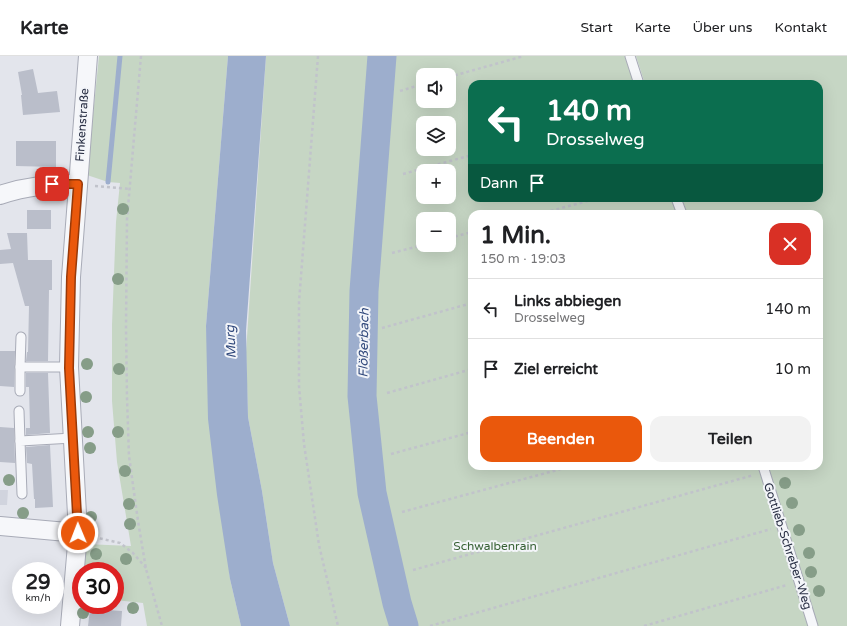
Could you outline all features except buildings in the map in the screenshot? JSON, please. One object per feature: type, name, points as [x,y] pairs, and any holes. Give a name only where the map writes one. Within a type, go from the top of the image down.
[{"type":"street","name":"Finkenstraße","points":[[70,626],[78,533],[69,368],[71,277],[88,56]]},
{"type":"street","points":[[0,195],[29,187],[52,184],[78,184]]},
{"type":"street","points":[[0,526],[78,533]]},
{"type":"lane","points":[[630,56],[638,80]]},
{"type":"lane","points":[[20,391],[21,337]]},
{"type":"lane","points":[[20,367],[69,368]]},
{"type":"lane","points":[[19,411],[22,494]]},
{"type":"lane","points":[[20,441],[73,438]]},
{"type":"lane","name":"Gottlieb-Schreber-Weg","points":[[763,470],[813,626]]},
{"type":"path","points":[[141,56],[127,219],[127,405],[129,456],[138,521],[146,569],[162,626]]},
{"type":"path","points":[[318,56],[299,302],[299,386],[304,444],[319,545],[338,626]]},
{"type":"path","points":[[456,75],[524,56]]},
{"type":"path","points":[[400,91],[416,86]]},
{"type":"path","points":[[404,174],[468,156]]},
{"type":"path","points":[[78,184],[130,189]]},
{"type":"path","points":[[554,210],[584,202]]},
{"type":"path","points":[[456,236],[468,233]]},
{"type":"path","points":[[392,253],[416,247]]},
{"type":"path","points":[[382,328],[468,304]]},
{"type":"path","points":[[387,393],[468,370]]},
{"type":"path","points":[[391,454],[468,433]]},
{"type":"path","points":[[402,512],[557,470]]},
{"type":"path","points":[[413,570],[760,470]]},
{"type":"path","points":[[430,626],[782,526]]},
{"type":"path","points":[[78,533],[120,543],[132,553],[146,569]]},
{"type":"path","points":[[644,626],[799,582]]},
{"type":"shaded area","points":[[0,490],[8,490],[7,505],[0,505]]},
{"type":"green space","points":[[99,56],[228,56],[206,326],[230,579],[241,626],[147,626],[143,603],[124,601],[124,562],[84,562],[85,544],[131,546],[117,462],[112,401],[112,325],[116,222],[120,183],[108,182],[87,175]]},
{"type":"green space","points":[[266,56],[377,56],[358,288],[356,396],[367,493],[391,602],[400,626],[290,626],[273,563],[262,491],[248,417],[246,352]]},
{"type":"green space","name":"Schwalbenrain","points":[[387,56],[625,56],[633,80],[468,80],[468,202],[672,202],[676,210],[468,210],[468,470],[759,470],[808,626],[412,626],[404,599],[379,492],[368,396],[368,291]]},
{"type":"green space","points":[[636,56],[847,56],[847,626],[818,626],[768,470],[823,470],[823,210],[686,210],[683,202],[823,202],[823,80],[644,80]]},
{"type":"water","name":"Murg","points":[[228,56],[266,56],[246,331],[248,417],[262,491],[273,563],[290,626],[241,626],[230,579],[217,495],[208,419],[206,326]]},
{"type":"waterway","points":[[108,182],[120,56]]},
{"type":"waterway","name":"Flößerbach","points":[[382,56],[364,291],[362,396],[372,493],[397,603],[404,626]]},
{"type":"route","points":[[52,184],[78,184],[71,277],[69,368],[78,533]]}]
